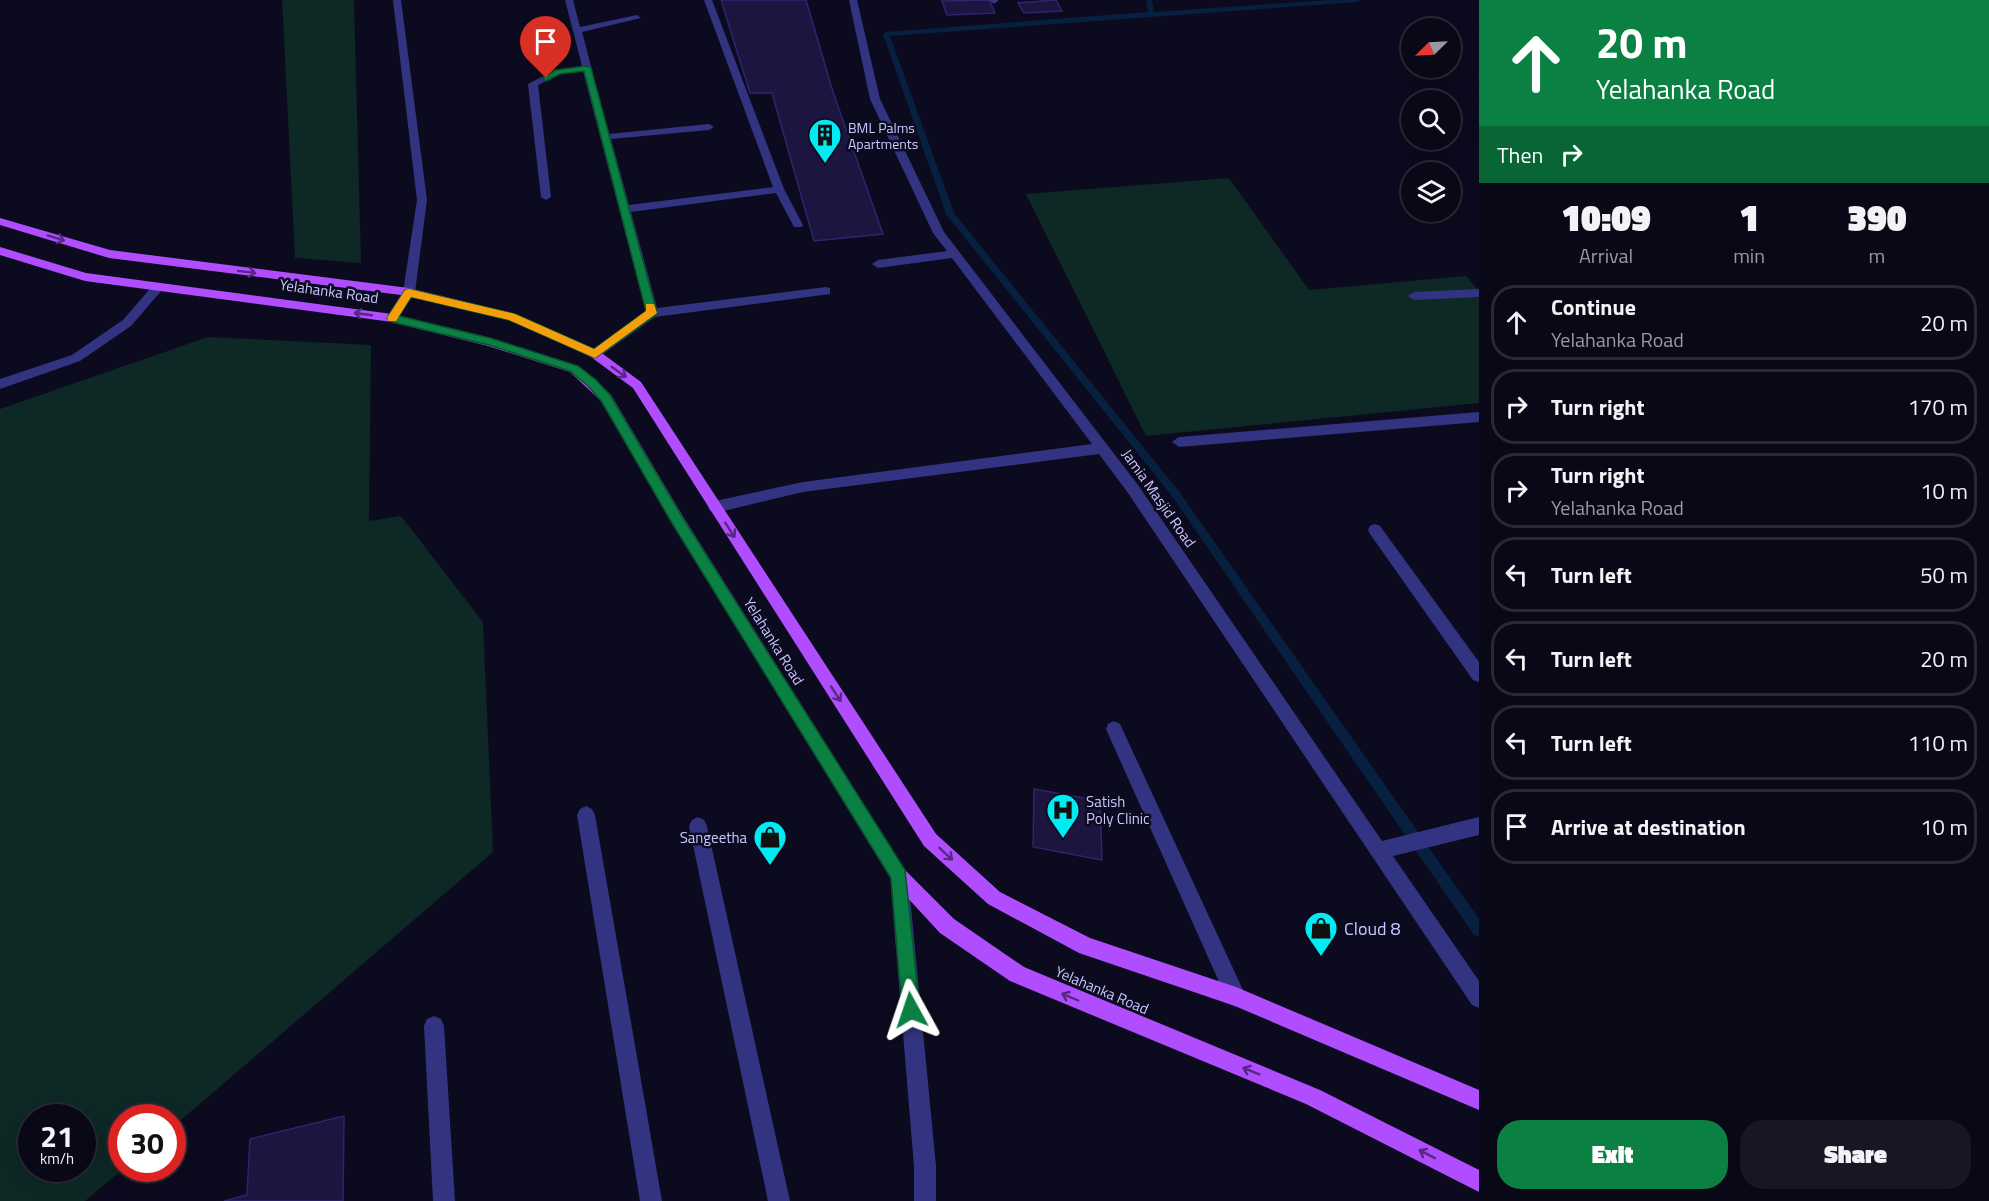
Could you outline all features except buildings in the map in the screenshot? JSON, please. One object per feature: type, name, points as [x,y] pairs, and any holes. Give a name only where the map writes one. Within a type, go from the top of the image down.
[{"type":"main road","name":"Yelahanka Road","points":[[0,220],[109,254],[409,292],[512,317],[595,354],[637,385],[930,840],[994,898],[1086,946],[1236,998],[1479,1100]]},
{"type":"main road","name":"Yelahanka Road","points":[[0,251],[85,277],[392,318],[490,342],[574,369],[592,383],[606,399],[677,519],[899,876],[947,926],[1017,974],[1313,1097],[1479,1181]]},
{"type":"street","points":[[392,318],[409,292],[422,200],[397,0]]},
{"type":"street","points":[[569,0],[652,313]]},
{"type":"street","points":[[708,0],[779,189],[798,225]]},
{"type":"street","name":"Jamia Masjid Road","points":[[853,0],[874,99],[939,233],[1140,499],[1479,998]]},
{"type":"street","points":[[577,30],[637,18]]},
{"type":"street","points":[[546,197],[533,84],[558,72],[587,68]]},
{"type":"street","points":[[605,137],[709,127]]},
{"type":"street","points":[[624,209],[779,189]]},
{"type":"street","points":[[878,264],[955,254]]},
{"type":"street","points":[[0,384],[76,358],[128,323],[158,287]]},
{"type":"street","points":[[595,354],[652,313],[826,291]]},
{"type":"street","points":[[1414,296],[1479,293]]},
{"type":"street","points":[[1179,442],[1479,417]]},
{"type":"street","points":[[715,507],[803,487],[1102,448]]},
{"type":"street","points":[[1375,530],[1479,675]]},
{"type":"street","points":[[1114,729],[1236,998]]},
{"type":"street","points":[[586,815],[651,1201]]},
{"type":"street","points":[[698,826],[779,1201]]},
{"type":"street","points":[[1380,850],[1479,826]]},
{"type":"street","points":[[899,876],[925,1166],[925,1201]]},
{"type":"street","points":[[434,1026],[444,1201]]},
{"type":"green space","points":[[282,0],[354,0],[361,263],[295,258]]},
{"type":"green space","points":[[1229,178],[1309,290],[1466,276],[1479,291],[1479,403],[1146,436],[1026,194]]},
{"type":"green space","points":[[208,337],[371,345],[369,521],[401,516],[483,622],[493,852],[186,1116],[186,1104],[108,1104],[108,1182],[85,1201],[0,1201],[0,409]]},
{"type":"waterway","points":[[1149,0],[1151,14]]},
{"type":"waterway","points":[[1151,14],[1357,0]]},
{"type":"waterway","points":[[1151,14],[886,34],[950,214],[1175,493],[1479,930]]},
{"type":"slow traffic","points":[[392,318],[409,292],[512,317],[595,354],[652,313],[650,307]]},
{"type":"place","name":"BML Palms Apartments","points":[[825,164]]},
{"type":"place","name":"Satish Poly Clinic","points":[[1063,839]]},
{"type":"place","name":"Sangeetha","points":[[770,866]]},
{"type":"place","name":"Cloud 8","points":[[1321,957]]},
{"type":"route","points":[[546,78],[558,72],[587,68],[652,313],[595,354],[512,317],[409,292],[392,318],[490,342],[574,369],[592,383],[606,399],[677,519],[899,876],[911,1010]]}]
